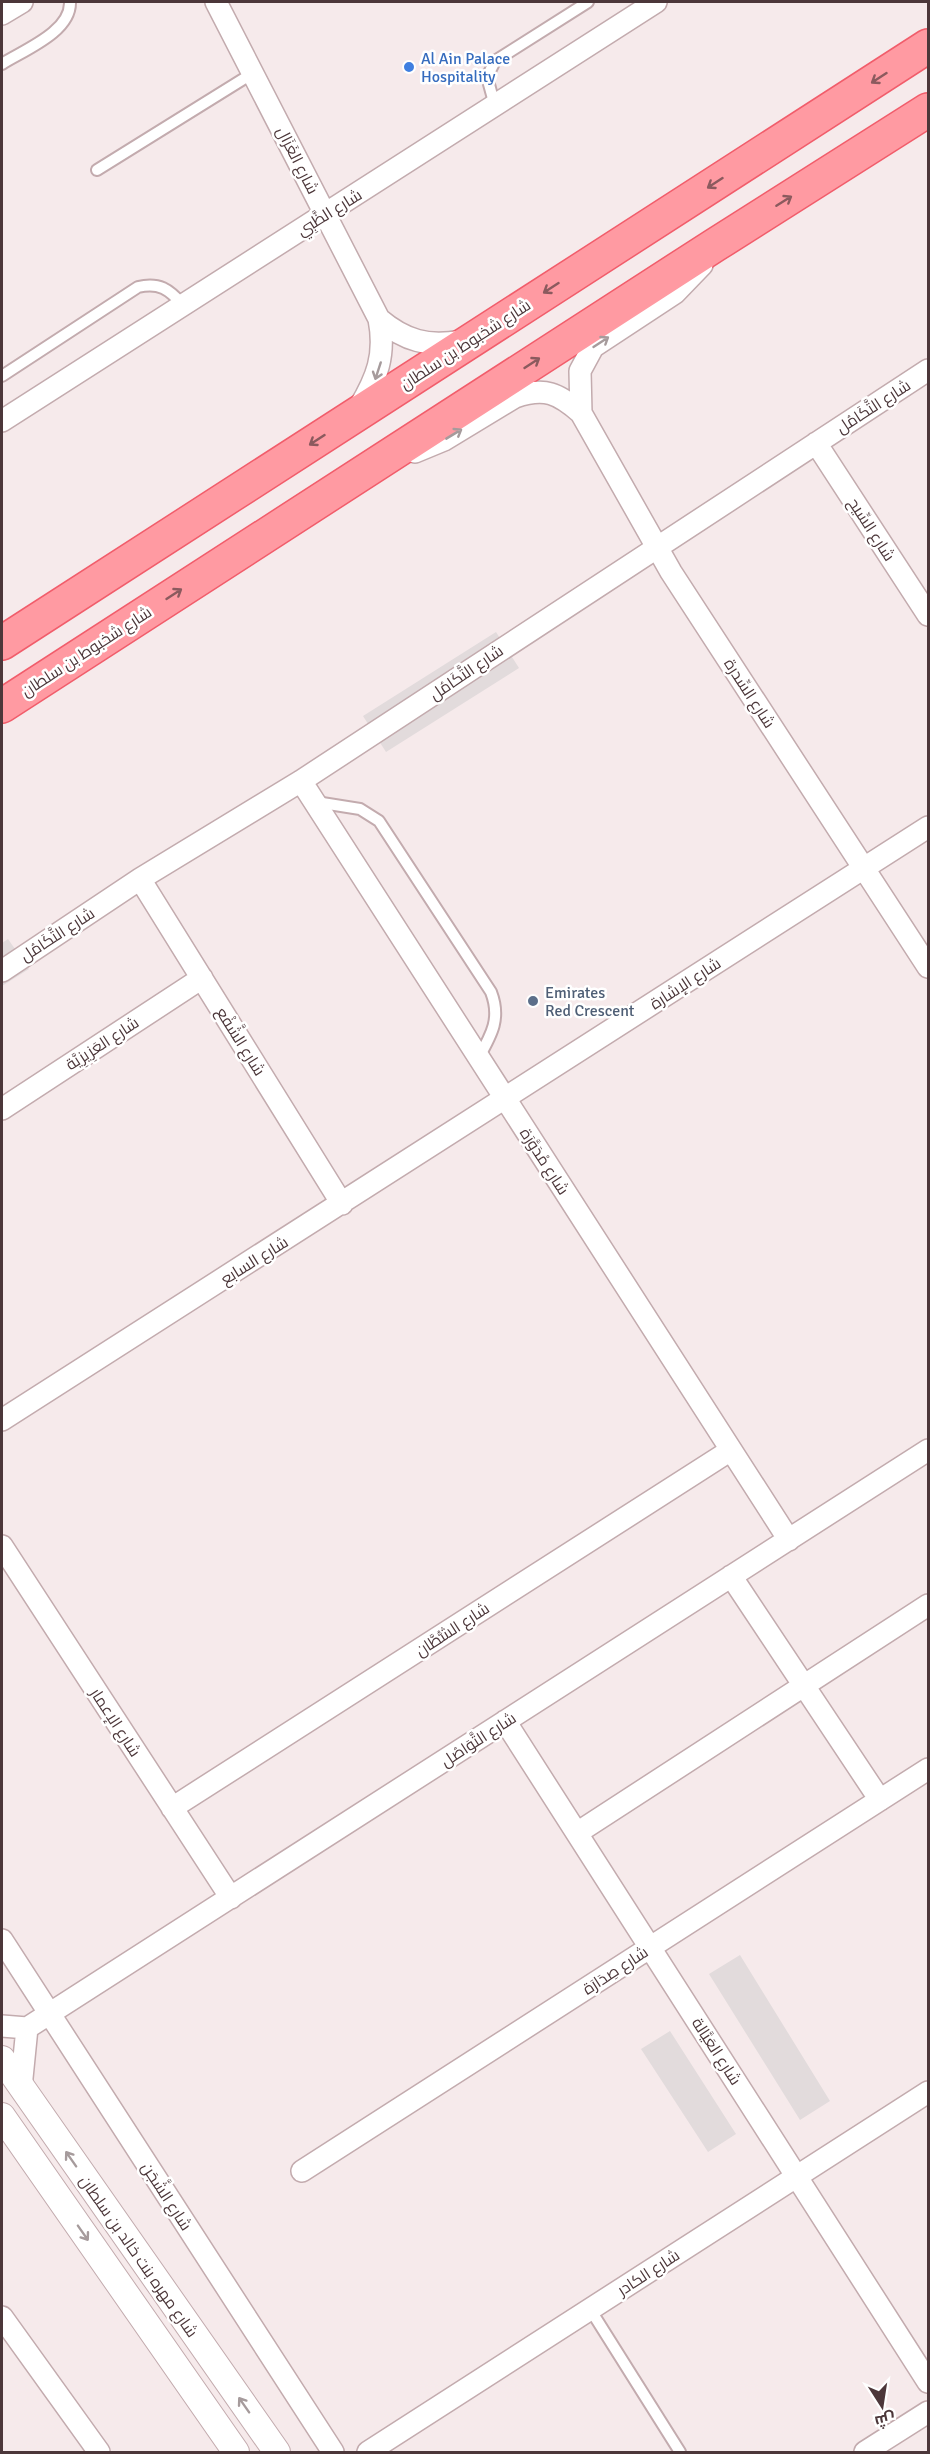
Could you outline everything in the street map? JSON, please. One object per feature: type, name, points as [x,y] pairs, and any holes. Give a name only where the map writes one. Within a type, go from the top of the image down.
[{"type":"main road","name":"شارع شخبوط بن سلطان","points":[[2,643],[928,46]]},
{"type":"main road","name":"شارع شخبوط بن سلطان","points":[[2,706],[928,110]]},
{"type":"street","points":[[2,14],[22,2]]},
{"type":"street","name":"شارع الظَّبِي","points":[[2,421],[656,2]]},
{"type":"street","name":"شارع الغَزَال","points":[[223,4],[253,73],[379,320],[383,339],[382,359],[377,378],[354,417]]},
{"type":"street","name":"شارع السِّدرة","points":[[581,413],[580,371],[593,347],[675,293],[697,271],[715,245]]},
{"type":"street","name":"شارع الغَزَال","points":[[379,320],[394,332],[411,340],[430,344],[472,339]]},
{"type":"street","name":"شارع التَّكَامُل","points":[[2,970],[140,879],[301,782],[928,370]]},
{"type":"street","name":"شارع السِّدرة","points":[[380,461],[413,453],[444,440],[515,397],[527,393],[552,393],[563,398],[581,413],[656,548],[928,968]]},
{"type":"street","name":"شارع السِّيح","points":[[816,443],[928,615]]},
{"type":"street","name":"شارع مْدَوَّرَة","points":[[301,782],[789,1540]]},
{"type":"street","name":"شارع الإشارة","points":[[505,1099],[928,827]]},
{"type":"street","name":"شارع الشَّفْع","points":[[140,879],[342,1204]]},
{"type":"street","name":"شارع العَزِيزِيَّة","points":[[2,1109],[202,978]]},
{"type":"street","name":"شارع السابع","points":[[2,1420],[505,1099]]},
{"type":"street","name":"شارع الشُّطَّان","points":[[172,1808],[731,1450]]},
{"type":"street","name":"شارع التَّوَاصُل","points":[[27,2028],[731,1576],[926,1456]]},
{"type":"street","name":"شارع الإعمار","points":[[2,1546],[231,1898]]},
{"type":"street","points":[[731,1576],[880,1800]]},
{"type":"street","points":[[577,1833],[928,1605]]},
{"type":"street","name":"شارع العَيَّالة","points":[[505,1721],[928,2382]]},
{"type":"street","name":"شارع صِدَارَة","points":[[303,2171],[928,1769]]},
{"type":"street","name":"شارع الشَّجَن","points":[[2,1940],[333,2452]]},
{"type":"street","points":[[2,2026],[27,2028],[21,2088]]},
{"type":"street","name":"شارع مهره بنت خالد بن سلطان","points":[[2,2059],[277,2452]]},
{"type":"street","name":"شارع الكادر","points":[[368,2452],[928,2092]]},
{"type":"street","name":"شارع مهره بنت خالد بن سلطان","points":[[2,2116],[233,2451]]},
{"type":"street","points":[[2,2317],[99,2452]]},
{"type":"street","points":[[865,2452],[928,2412]]},
{"type":"lane","points":[[2,64],[62,25],[70,9],[70,2]]},
{"type":"lane","points":[[495,106],[487,77],[495,61],[588,2]]},
{"type":"lane","points":[[97,170],[253,73]]},
{"type":"lane","points":[[2,376],[138,287],[159,285],[170,290],[183,305]]},
{"type":"lane","points":[[314,802],[360,809],[379,821],[491,992],[496,1021],[494,1030],[478,1057]]},
{"type":"lane","points":[[590,2310],[680,2452]]},
{"type":"shaded area","points":[[496,632],[519,668],[386,752],[363,716]]},
{"type":"shaded area","points":[[8,939],[29,969],[2,986],[2,943]]},
{"type":"shaded area","points":[[740,1955],[830,2101],[800,2120],[709,1974]]},
{"type":"shaded area","points":[[670,2031],[736,2134],[708,2152],[641,2049]]},
{"type":"place","name":"Al Ain Palace Hospitality","points":[[409,67]]},
{"type":"place","name":"Emirates Red Crescent","points":[[533,1001]]}]
